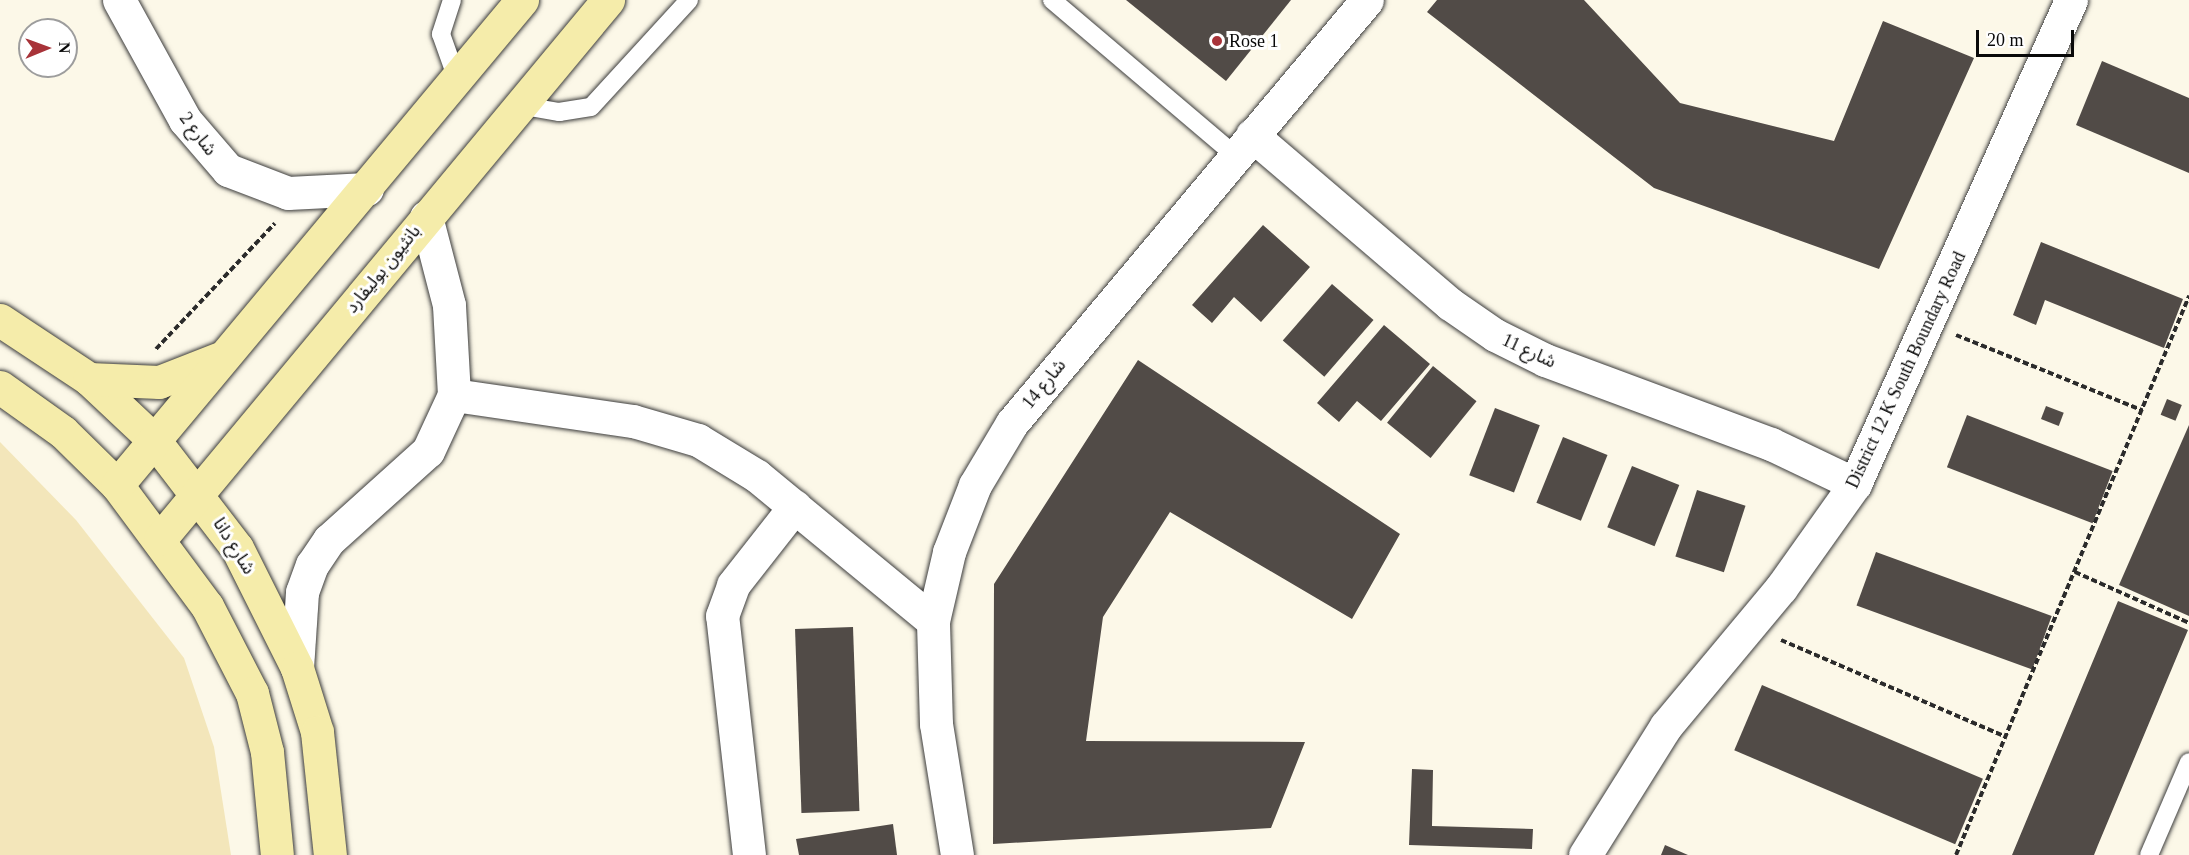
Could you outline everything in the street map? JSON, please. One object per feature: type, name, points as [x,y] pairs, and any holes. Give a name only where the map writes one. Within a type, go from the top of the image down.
[{"type":"street","name":"شارع 2","points":[[119,0],[203,147],[228,170],[288,193],[367,189]]},
{"type":"street","points":[[117,485],[367,189],[522,0]]},
{"type":"street","name":"بانثيون بوليفارد","points":[[160,539],[518,105],[608,0]]},
{"type":"street","name":"شارع 14","points":[[957,855],[936,724],[933,621],[950,552],[975,485],[1012,423],[1367,0]]},
{"type":"street","name":"District 12 K South Boundary Road","points":[[1585,855],[1666,726],[1820,537],[1855,484],[1929,324],[2071,0]]},
{"type":"street","name":"شارع 11","points":[[1244,145],[1450,304],[1495,335],[1545,360],[1771,444],[1855,484]]},
{"type":"street","points":[[297,668],[302,592],[312,565],[328,540],[428,451],[454,395],[449,305],[426,217]]},
{"type":"street","name":"شارع دانا","points":[[0,320],[89,379],[154,440],[199,494],[237,548],[297,668],[317,732],[330,855]]},
{"type":"street","points":[[89,379],[124,385],[159,382],[225,355]]},
{"type":"street","points":[[0,387],[63,432],[117,485],[196,588],[252,693],[267,752],[278,855]]},
{"type":"street","points":[[454,395],[666,428],[729,455],[933,621]]},
{"type":"street","points":[[749,855],[722,616],[737,578],[795,507]]},
{"type":"lane","points":[[452,0],[441,34],[457,79]]},
{"type":"lane","points":[[518,105],[559,112],[591,107],[689,0]]},
{"type":"lane","points":[[1052,0],[1244,145]]},
{"type":"lane","points":[[2149,855],[2189,762]]},
{"type":"path","points":[[159,382],[155,345],[284,213],[288,193]]},
{"type":"path","points":[[1956,855],[2189,296]]},
{"type":"path","points":[[1929,324],[2142,410]]},
{"type":"path","points":[[2075,572],[2189,623]]},
{"type":"path","points":[[1747,626],[2006,736]]},
{"type":"sand","points":[[0,442],[76,520],[184,658],[214,747],[231,855],[0,855]]},
{"type":"building","name":"Rose 1","points":[[1126,0],[1291,0],[1226,81]]},
{"type":"building","points":[[1437,0],[1584,0],[1680,103],[1834,141],[1883,21],[1974,58],[1879,269],[1654,188],[1427,12]]},
{"type":"building","points":[[2102,61],[2189,98],[2189,173],[2076,125]]},
{"type":"building","points":[[1263,225],[1310,267],[1261,322],[1234,297],[1212,323],[1192,305]]},
{"type":"building","points":[[2041,242],[2183,299],[2164,348],[2045,300],[2036,325],[2013,315]]},
{"type":"building","points":[[1332,284],[1374,320],[1324,377],[1283,341]]},
{"type":"building","points":[[1384,325],[1430,364],[1381,421],[1357,401],[1339,422],[1317,403]]},
{"type":"building","points":[[1138,360],[1400,534],[1352,619],[1170,512],[1103,617],[1086,741],[1305,742],[1271,828],[993,844],[994,584]]},
{"type":"building","points":[[1433,366],[1477,401],[1431,458],[1387,423]]},
{"type":"building","points":[[2167,399],[2182,405],[2175,421],[2161,415]]},
{"type":"building","points":[[2046,406],[2064,413],[2059,426],[2041,419]]},
{"type":"building","points":[[1495,408],[1540,425],[1514,492],[1469,475]]},
{"type":"building","points":[[1967,415],[2113,471],[2093,523],[1947,467]]},
{"type":"building","points":[[2189,425],[2189,616],[2119,585]]},
{"type":"building","points":[[1563,437],[1608,455],[1581,521],[1536,503]]},
{"type":"building","points":[[1632,466],[1679,485],[1655,546],[1607,527]]},
{"type":"building","points":[[1697,490],[1746,506],[1724,572],[1675,557]]},
{"type":"building","points":[[1876,552],[2052,616],[2032,670],[1857,606]]},
{"type":"building","points":[[2118,601],[2188,630],[2094,855],[2012,855]]},
{"type":"building","points":[[853,627],[859,811],[801,813],[795,629]]},
{"type":"building","points":[[1762,685],[1983,779],[1955,844],[1734,750]]},
{"type":"building","points":[[1412,769],[1433,770],[1432,826],[1533,829],[1532,849],[1409,845]]},
{"type":"building","points":[[893,824],[897,855],[799,855],[796,839]]},
{"type":"building","points":[[1665,845],[1688,855],[1661,855]]},
{"type":"place","name":"Rose 1","points":[[1217,41]]}]
